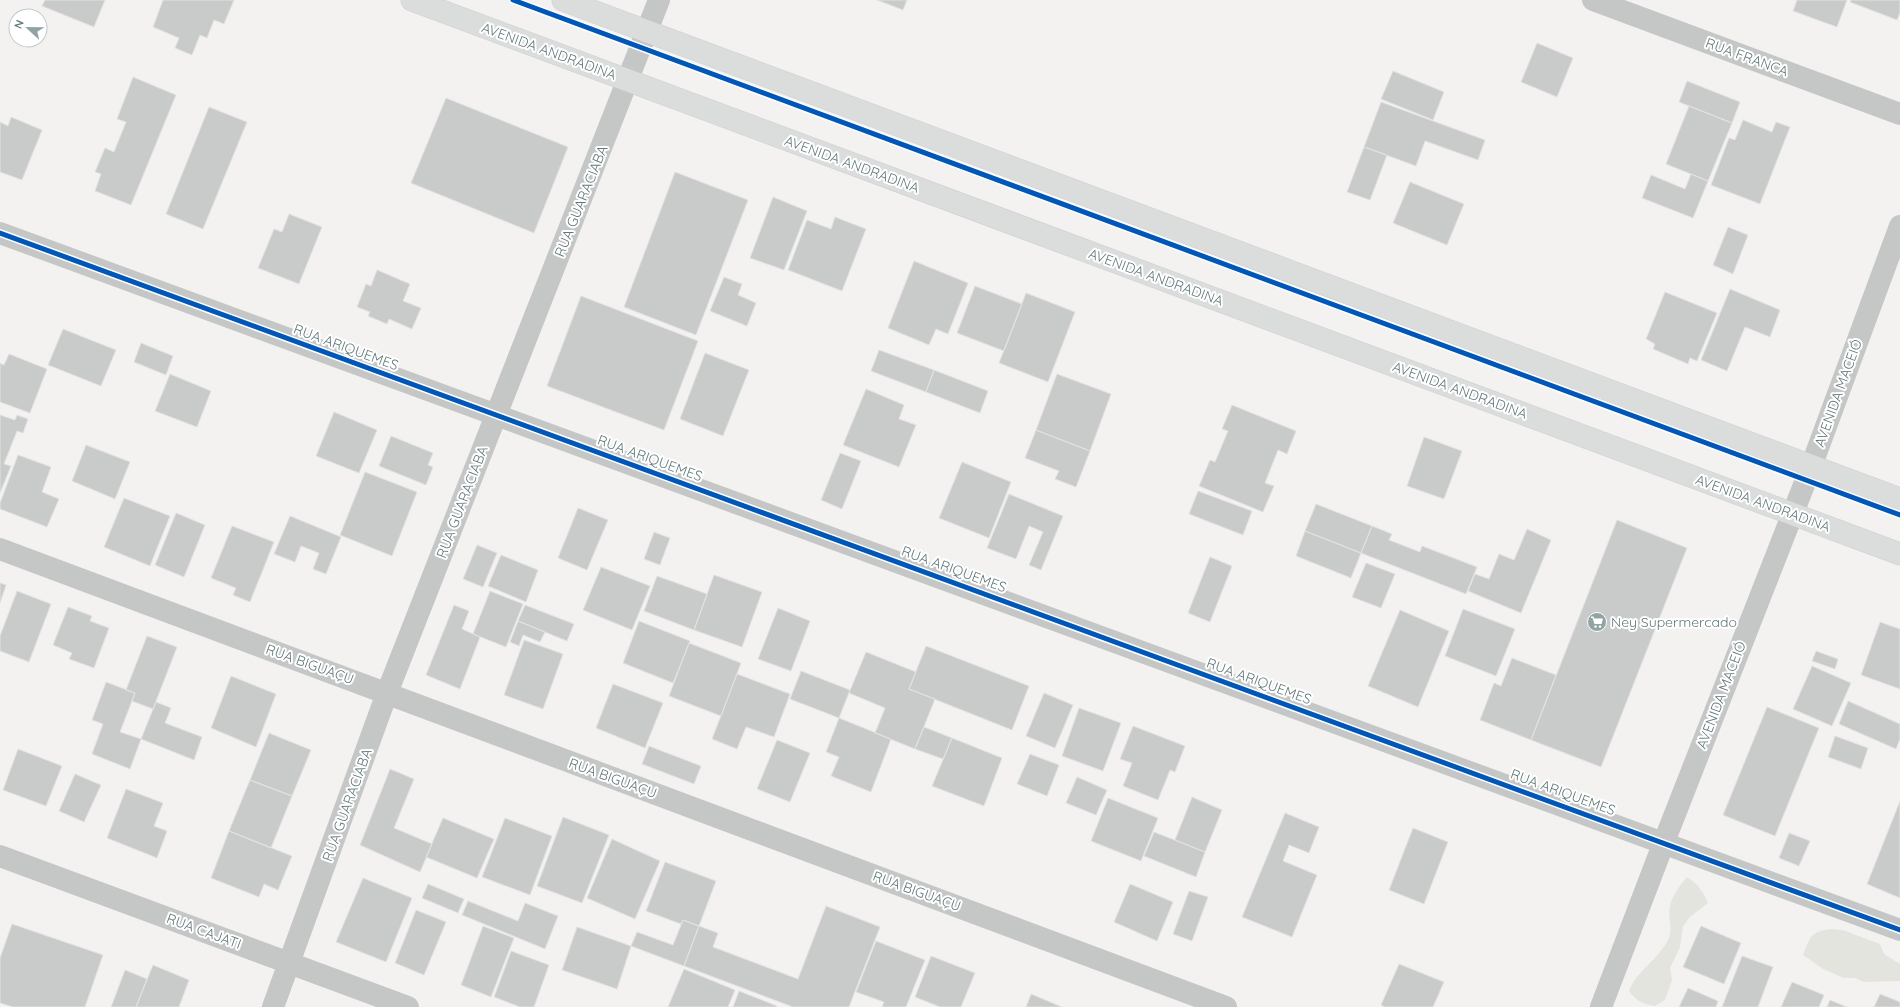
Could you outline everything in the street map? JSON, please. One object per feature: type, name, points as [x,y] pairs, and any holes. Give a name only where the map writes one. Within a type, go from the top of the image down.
[{"type":"main road","name":"AVENIDA ANDRADINA","points":[[412,0],[1900,554]]},
{"type":"main road","points":[[562,0],[1900,499]]},
{"type":"street","name":"RUA GUARACIABA","points":[[273,1007],[387,693],[659,0]]},
{"type":"street","name":"RUA FRANCA","points":[[1593,0],[1900,114]]},
{"type":"street","name":"AVENIDA MACEIÓ","points":[[1601,1007],[1811,467],[1900,226]]},
{"type":"street","name":"RUA ARIQUEMES","points":[[0,233],[1664,842],[1900,930]]},
{"type":"street","name":"RUA BIGUAÇU","points":[[0,549],[1226,1007]]},
{"type":"street","name":"RUA CAJATI","points":[[0,856],[408,1007]]},
{"type":"shaded area","points":[[1687,877],[1700,888],[1708,903],[1690,917],[1683,926],[1680,947],[1670,968],[1672,980],[1665,1000],[1655,1006],[1640,1002],[1629,991],[1637,977],[1659,953],[1668,940],[1670,936],[1669,910],[1671,902]]},
{"type":"shaded area","points":[[1832,929],[1843,930],[1880,944],[1884,954],[1900,964],[1900,981],[1864,982],[1855,978],[1844,978],[1823,969],[1803,955],[1810,939],[1815,933]]},
{"type":"building","points":[[45,0],[105,0],[94,27],[42,6]]},
{"type":"building","points":[[163,0],[234,0],[224,24],[214,20],[207,38],[200,35],[192,55],[175,48],[179,38],[153,27]]},
{"type":"building","points":[[877,0],[907,0],[903,10]]},
{"type":"building","points":[[1797,0],[1847,0],[1837,27],[1793,11]]},
{"type":"building","points":[[1851,0],[1900,0],[1900,13],[1897,20],[1850,2]]},
{"type":"building","points":[[1537,43],[1573,58],[1557,97],[1521,82]]},
{"type":"building","points":[[1393,71],[1444,92],[1433,120],[1381,99]]},
{"type":"building","points":[[133,77],[176,95],[131,205],[95,191],[101,174],[95,172],[105,148],[114,152],[126,122],[117,119]]},
{"type":"building","points":[[1687,81],[1740,102],[1732,123],[1679,102]]},
{"type":"building","points":[[446,98],[568,147],[534,233],[411,183]]},
{"type":"building","points":[[1381,102],[1485,140],[1478,160],[1425,141],[1416,166],[1364,147]]},
{"type":"building","points":[[1689,106],[1732,123],[1708,181],[1666,164]]},
{"type":"building","points":[[209,107],[247,122],[203,229],[166,214]]},
{"type":"building","points":[[11,117],[42,130],[22,180],[0,172],[0,122],[8,126]]},
{"type":"building","points":[[1743,120],[1772,132],[1776,122],[1790,127],[1760,204],[1711,185],[1729,138],[1735,140]]},
{"type":"building","points":[[1364,147],[1387,155],[1370,200],[1347,192]]},
{"type":"building","points":[[675,172],[748,200],[696,335],[624,307]]},
{"type":"building","points":[[1691,174],[1708,181],[1693,218],[1642,198],[1651,175],[1685,189]]},
{"type":"building","points":[[1410,182],[1464,204],[1447,245],[1393,223]]},
{"type":"building","points":[[773,197],[807,211],[784,270],[750,258]]},
{"type":"building","points":[[289,214],[322,227],[299,284],[258,268],[274,229],[282,232]]},
{"type":"building","points":[[835,217],[866,229],[842,291],[788,270],[807,220],[831,229]]},
{"type":"building","points":[[1728,227],[1748,235],[1733,274],[1713,265]]},
{"type":"building","points":[[914,261],[968,283],[948,334],[936,329],[929,345],[888,328]]},
{"type":"building","points":[[377,270],[410,284],[403,301],[421,308],[412,329],[389,319],[387,324],[368,316],[370,312],[357,307],[366,284],[371,286]]},
{"type":"building","points":[[724,277],[742,284],[738,295],[756,303],[747,326],[710,311]]},
{"type":"building","points":[[975,286],[1022,304],[1004,351],[957,333]]},
{"type":"building","points":[[1730,289],[1780,310],[1770,337],[1745,327],[1727,371],[1701,360]]},
{"type":"building","points":[[1665,292],[1717,313],[1697,361],[1690,358],[1688,364],[1653,349],[1655,344],[1646,339]]},
{"type":"building","points":[[1026,293],[1075,312],[1048,382],[999,363]]},
{"type":"building","points":[[581,296],[698,341],[664,430],[547,386]]},
{"type":"building","points":[[63,329],[116,350],[101,386],[48,365]]},
{"type":"building","points":[[141,343],[173,356],[166,375],[134,362]]},
{"type":"building","points":[[879,350],[934,370],[926,392],[871,371]]},
{"type":"building","points":[[705,353],[749,370],[723,436],[680,419]]},
{"type":"building","points":[[9,354],[47,369],[30,413],[0,402],[0,363],[4,365]]},
{"type":"building","points":[[934,370],[988,391],[980,413],[926,392]]},
{"type":"building","points":[[170,374],[211,391],[197,427],[155,411]]},
{"type":"building","points":[[1057,374],[1111,394],[1090,451],[1036,430]]},
{"type":"building","points":[[866,389],[904,405],[899,419],[916,425],[899,467],[843,445]]},
{"type":"building","points":[[1232,405],[1296,431],[1287,454],[1278,450],[1265,483],[1274,486],[1263,512],[1199,486],[1210,460],[1215,462],[1228,431],[1222,429]]},
{"type":"building","points":[[334,412],[377,430],[359,473],[316,456]]},
{"type":"building","points":[[0,415],[15,420],[17,415],[28,419],[23,433],[17,431],[4,464],[11,466],[0,493]]},
{"type":"building","points":[[1036,430],[1090,451],[1076,487],[1055,479],[1059,471],[1025,458]]},
{"type":"building","points":[[391,436],[433,453],[428,465],[433,467],[426,485],[379,466]]},
{"type":"building","points":[[1424,437],[1462,451],[1444,499],[1407,486]]},
{"type":"building","points":[[86,445],[130,462],[115,499],[72,481]]},
{"type":"building","points":[[840,453],[861,461],[842,509],[821,500]]},
{"type":"building","points":[[18,455],[51,467],[42,492],[59,499],[47,527],[0,509],[0,503]]},
{"type":"building","points":[[962,462],[1011,482],[989,538],[939,518]]},
{"type":"building","points":[[365,472],[417,492],[392,556],[340,535]]},
{"type":"building","points":[[1198,491],[1252,511],[1243,535],[1189,514]]},
{"type":"building","points":[[1009,494],[1063,516],[1041,570],[1029,565],[1043,532],[1029,526],[1016,559],[987,548]]},
{"type":"building","points":[[124,498],[170,516],[150,566],[104,547]]},
{"type":"building","points":[[1316,504],[1372,526],[1361,553],[1305,531]]},
{"type":"building","points":[[578,508],[608,520],[587,570],[558,558]]},
{"type":"building","points":[[176,513],[205,525],[184,577],[155,565]]},
{"type":"building","points":[[290,516],[341,537],[326,574],[313,569],[319,553],[301,546],[295,562],[274,554]]},
{"type":"building","points":[[1617,520],[1687,548],[1601,767],[1531,740]]},
{"type":"building","points":[[232,526],[274,542],[250,602],[233,595],[236,588],[211,578]]},
{"type":"building","points":[[1372,526],[1392,534],[1389,540],[1420,552],[1422,546],[1477,567],[1466,594],[1361,553]]},
{"type":"building","points":[[1527,529],[1551,540],[1521,613],[1468,591],[1475,574],[1489,579],[1499,554],[1514,560]]},
{"type":"building","points":[[1305,531],[1361,553],[1351,578],[1296,556]]},
{"type":"building","points":[[654,532],[670,538],[660,565],[644,559]]},
{"type":"building","points":[[477,545],[497,553],[483,587],[463,579]]},
{"type":"building","points":[[501,555],[538,570],[526,602],[488,586]]},
{"type":"building","points":[[1210,557],[1232,566],[1210,622],[1188,613]]},
{"type":"building","points":[[1366,563],[1395,574],[1381,608],[1352,597]]},
{"type":"building","points":[[601,567],[650,586],[632,630],[583,610]]},
{"type":"building","points":[[714,575],[762,592],[742,647],[694,630]]},
{"type":"building","points":[[657,576],[707,594],[694,630],[644,611]]},
{"type":"building","points":[[0,583],[6,585],[0,603]]},
{"type":"building","points":[[17,591],[51,604],[29,662],[0,651],[0,636]]},
{"type":"building","points":[[490,591],[523,604],[506,647],[473,634]]},
{"type":"building","points":[[454,605],[469,611],[462,629],[480,637],[460,689],[426,675]]},
{"type":"building","points":[[525,605],[574,624],[567,641],[518,621]]},
{"type":"building","points":[[68,607],[92,616],[90,621],[109,628],[94,668],[69,659],[72,653],[53,645]]},
{"type":"building","points":[[778,608],[810,621],[791,671],[758,659]]},
{"type":"building","points":[[1463,609],[1515,629],[1496,676],[1445,656]]},
{"type":"building","points":[[1400,610],[1449,631],[1418,707],[1368,686]]},
{"type":"building","points":[[518,621],[545,632],[540,642],[523,635],[519,646],[510,642]]},
{"type":"building","points":[[639,621],[690,641],[673,683],[623,663]]},
{"type":"building","points":[[1880,622],[1900,629],[1900,689],[1861,675]]},
{"type":"building","points":[[147,636],[177,647],[153,709],[132,701],[135,693],[126,690]]},
{"type":"building","points":[[524,640],[563,654],[543,709],[504,695]]},
{"type":"building","points":[[689,643],[741,663],[721,716],[669,696]]},
{"type":"building","points":[[926,646],[1029,686],[1012,730],[909,689]]},
{"type":"building","points":[[1816,651],[1838,659],[1835,669],[1812,661]]},
{"type":"building","points":[[866,652],[916,672],[909,689],[935,699],[915,749],[875,733],[885,708],[849,693]]},
{"type":"building","points":[[1512,658],[1556,675],[1531,740],[1480,720],[1494,683],[1501,686]]},
{"type":"building","points":[[1812,666],[1851,683],[1832,726],[1793,709]]},
{"type":"building","points":[[801,671],[850,690],[839,718],[790,699]]},
{"type":"building","points":[[737,674],[790,694],[774,737],[746,727],[737,749],[712,739]]},
{"type":"building","points":[[231,676],[276,694],[256,747],[211,728]]},
{"type":"building","points":[[106,682],[135,693],[120,732],[141,739],[130,769],[92,754],[103,724],[92,720]]},
{"type":"building","points":[[613,684],[663,703],[645,748],[596,728]]},
{"type":"building","points":[[1044,693],[1073,705],[1055,748],[1026,736]]},
{"type":"building","points":[[1848,701],[1900,724],[1900,739],[1896,749],[1839,724]]},
{"type":"building","points":[[156,702],[171,708],[165,723],[202,737],[194,760],[141,739]]},
{"type":"building","points":[[1767,707],[1819,728],[1775,836],[1723,815]]},
{"type":"building","points":[[1079,708],[1121,723],[1103,771],[1062,756]]},
{"type":"building","points":[[839,718],[891,739],[871,792],[831,776],[839,757],[826,752]]},
{"type":"building","points":[[1133,726],[1185,746],[1175,772],[1170,770],[1158,800],[1123,786],[1132,763],[1120,759]]},
{"type":"building","points":[[924,727],[952,738],[943,759],[915,749]]},
{"type":"building","points":[[269,733],[311,750],[292,796],[250,780]]},
{"type":"building","points":[[1835,736],[1868,748],[1861,769],[1828,757]]},
{"type":"building","points":[[952,738],[1002,758],[984,806],[932,786]]},
{"type":"building","points":[[777,740],[810,753],[790,802],[757,789]]},
{"type":"building","points":[[649,746],[701,766],[694,784],[642,764]]},
{"type":"building","points":[[18,749],[62,766],[46,806],[3,790]]},
{"type":"building","points":[[1030,754],[1059,765],[1047,796],[1017,784]]},
{"type":"building","points":[[390,769],[414,779],[394,828],[432,844],[420,872],[360,845]]},
{"type":"building","points":[[75,774],[101,785],[84,822],[59,811]]},
{"type":"building","points":[[1077,777],[1107,790],[1096,815],[1066,803]]},
{"type":"building","points":[[250,780],[292,796],[271,848],[229,831]]},
{"type":"building","points":[[126,789],[163,803],[154,826],[167,831],[157,858],[107,838]]},
{"type":"building","points":[[1192,797],[1222,810],[1205,852],[1175,840]]},
{"type":"building","points":[[1108,798],[1158,818],[1141,861],[1091,841]]},
{"type":"building","points":[[1900,801],[1900,898],[1867,884]]},
{"type":"building","points":[[1285,813],[1319,827],[1309,853],[1289,845],[1283,861],[1317,875],[1292,937],[1242,917]]},
{"type":"building","points":[[563,817],[609,835],[582,903],[537,886]]},
{"type":"building","points":[[443,818],[494,839],[477,878],[426,857]]},
{"type":"building","points":[[505,818],[552,836],[530,895],[482,877]]},
{"type":"building","points":[[1413,828],[1448,842],[1424,904],[1389,890]]},
{"type":"building","points":[[229,831],[292,856],[278,890],[264,884],[259,897],[211,878]]},
{"type":"building","points":[[1154,832],[1205,852],[1196,877],[1144,856]]},
{"type":"building","points":[[1789,833],[1810,841],[1799,866],[1779,858]]},
{"type":"building","points":[[612,839],[660,861],[635,919],[587,898]]},
{"type":"building","points":[[665,862],[716,881],[699,926],[683,920],[681,924],[646,911]]},
{"type":"building","points":[[363,878],[412,898],[386,962],[336,942]]},
{"type":"building","points":[[428,884],[464,899],[458,913],[422,898]]},
{"type":"building","points":[[1130,884],[1173,902],[1157,941],[1114,922]]},
{"type":"building","points":[[1189,891],[1208,897],[1192,941],[1173,934]]},
{"type":"building","points":[[468,901],[518,921],[525,903],[558,916],[545,949],[462,915]]},
{"type":"building","points":[[826,906],[880,927],[849,1007],[793,1007],[684,966],[699,926],[718,933],[713,947],[798,979]]},
{"type":"building","points":[[416,910],[446,922],[424,975],[395,963]]},
{"type":"building","points":[[683,920],[699,926],[684,966],[631,946],[637,932],[673,945]]},
{"type":"building","points":[[12,924],[103,955],[85,1007],[13,1007],[0,1003],[0,958]]},
{"type":"building","points":[[483,926],[514,938],[491,997],[461,985]]},
{"type":"building","points":[[1701,926],[1741,943],[1724,984],[1683,967]]},
{"type":"building","points":[[577,927],[631,946],[617,989],[562,970]]},
{"type":"building","points":[[876,941],[925,960],[906,1007],[882,1007],[884,1002],[856,992]]},
{"type":"building","points":[[511,951],[549,965],[534,1007],[520,1007],[494,997]]},
{"type":"building","points":[[931,956],[975,973],[961,1007],[940,1007],[915,997]]},
{"type":"building","points":[[1742,956],[1773,967],[1758,1007],[1722,1007]]},
{"type":"building","points":[[1399,964],[1444,982],[1433,1007],[1385,1007],[1381,1005]]},
{"type":"building","points":[[153,965],[189,980],[179,1007],[136,1007]]},
{"type":"building","points":[[684,969],[735,990],[728,1007],[668,1007]]},
{"type":"building","points":[[125,970],[147,979],[136,1007],[111,1007]]},
{"type":"building","points":[[1792,982],[1824,995],[1819,1007],[1781,1007]]},
{"type":"building","points":[[1688,988],[1718,1001],[1716,1007],[1679,1007]]},
{"type":"building","points":[[739,991],[777,1006],[733,1007]]},
{"type":"building","points":[[1031,994],[1062,1007],[1026,1007]]},
{"type":"building","points":[[1880,994],[1900,1002],[1900,1007],[1874,1007]]},
{"type":"building","points":[[1830,1000],[1847,1007],[1827,1007]]},
{"type":"cycle path","points":[[513,0],[1900,515]]},
{"type":"cycle path","points":[[0,233],[1900,930]]},
{"type":"place","name":"Ney Supermercado","points":[[1597,622]]}]
